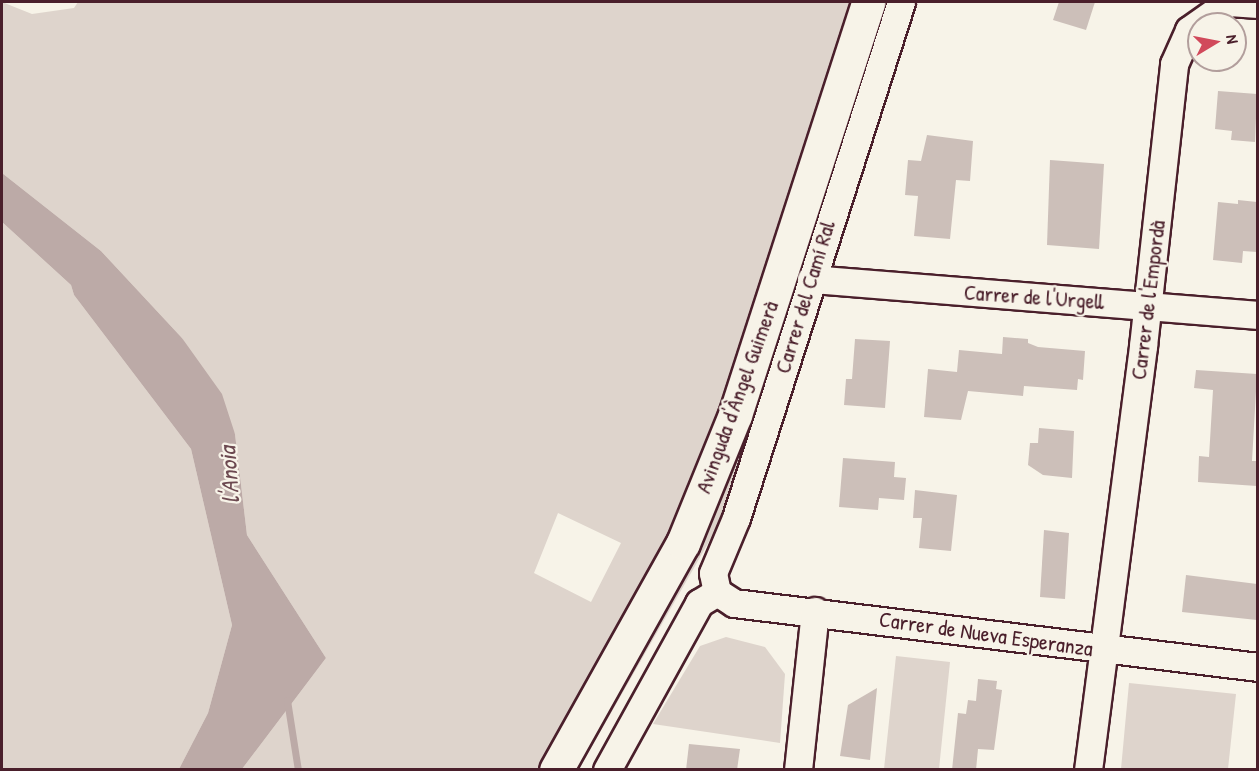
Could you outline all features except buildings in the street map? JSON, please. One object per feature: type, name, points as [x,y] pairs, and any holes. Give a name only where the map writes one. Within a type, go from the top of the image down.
[{"type":"street","name":"Avinguda d'Àngel Guimerà","points":[[556,770],[688,532],[735,415],[868,2]]},
{"type":"street","name":"Carrer del Camí Ral","points":[[717,592],[712,573],[736,518],[902,2]]},
{"type":"street","name":"Carrer de l'Empordà","points":[[1088,770],[1100,650],[1148,305],[1174,64],[1189,30],[1229,2],[1257,4]]},
{"type":"street","name":"Carrer de l'Urgell","points":[[811,279],[1257,315]]},
{"type":"street","name":"Carrer de Nueva Esperanza","points":[[717,592],[734,603],[814,611],[1100,650],[1257,667]]},
{"type":"street","points":[[608,770],[699,603],[717,592]]},
{"type":"street","points":[[798,770],[814,611]]},
{"type":"shaded area","points":[[2,2],[32,14],[74,8],[78,2],[883,2],[719,524],[579,769],[242,769],[326,658],[247,535],[235,434],[182,338],[101,251],[2,173]],"holes":[[[558,513],[621,543],[591,602],[534,573]]]},
{"type":"shaded area","points":[[2,222],[71,285],[74,295],[191,449],[232,625],[208,713],[179,769],[2,769]]},
{"type":"shaded area","points":[[726,637],[765,647],[785,674],[780,743],[653,724],[700,646]]},
{"type":"shaded area","points":[[896,656],[950,662],[939,769],[884,769]]},
{"type":"shaded area","points":[[1129,683],[1236,694],[1228,769],[1121,769]]},
{"type":"water","name":"l'Anoia","points":[[2,173],[101,251],[182,338],[222,394],[235,434],[247,535],[326,658],[242,769],[179,769],[208,713],[232,625],[191,449],[74,295],[71,285],[2,222]]},
{"type":"waterway","points":[[287,700],[298,770]]}]
